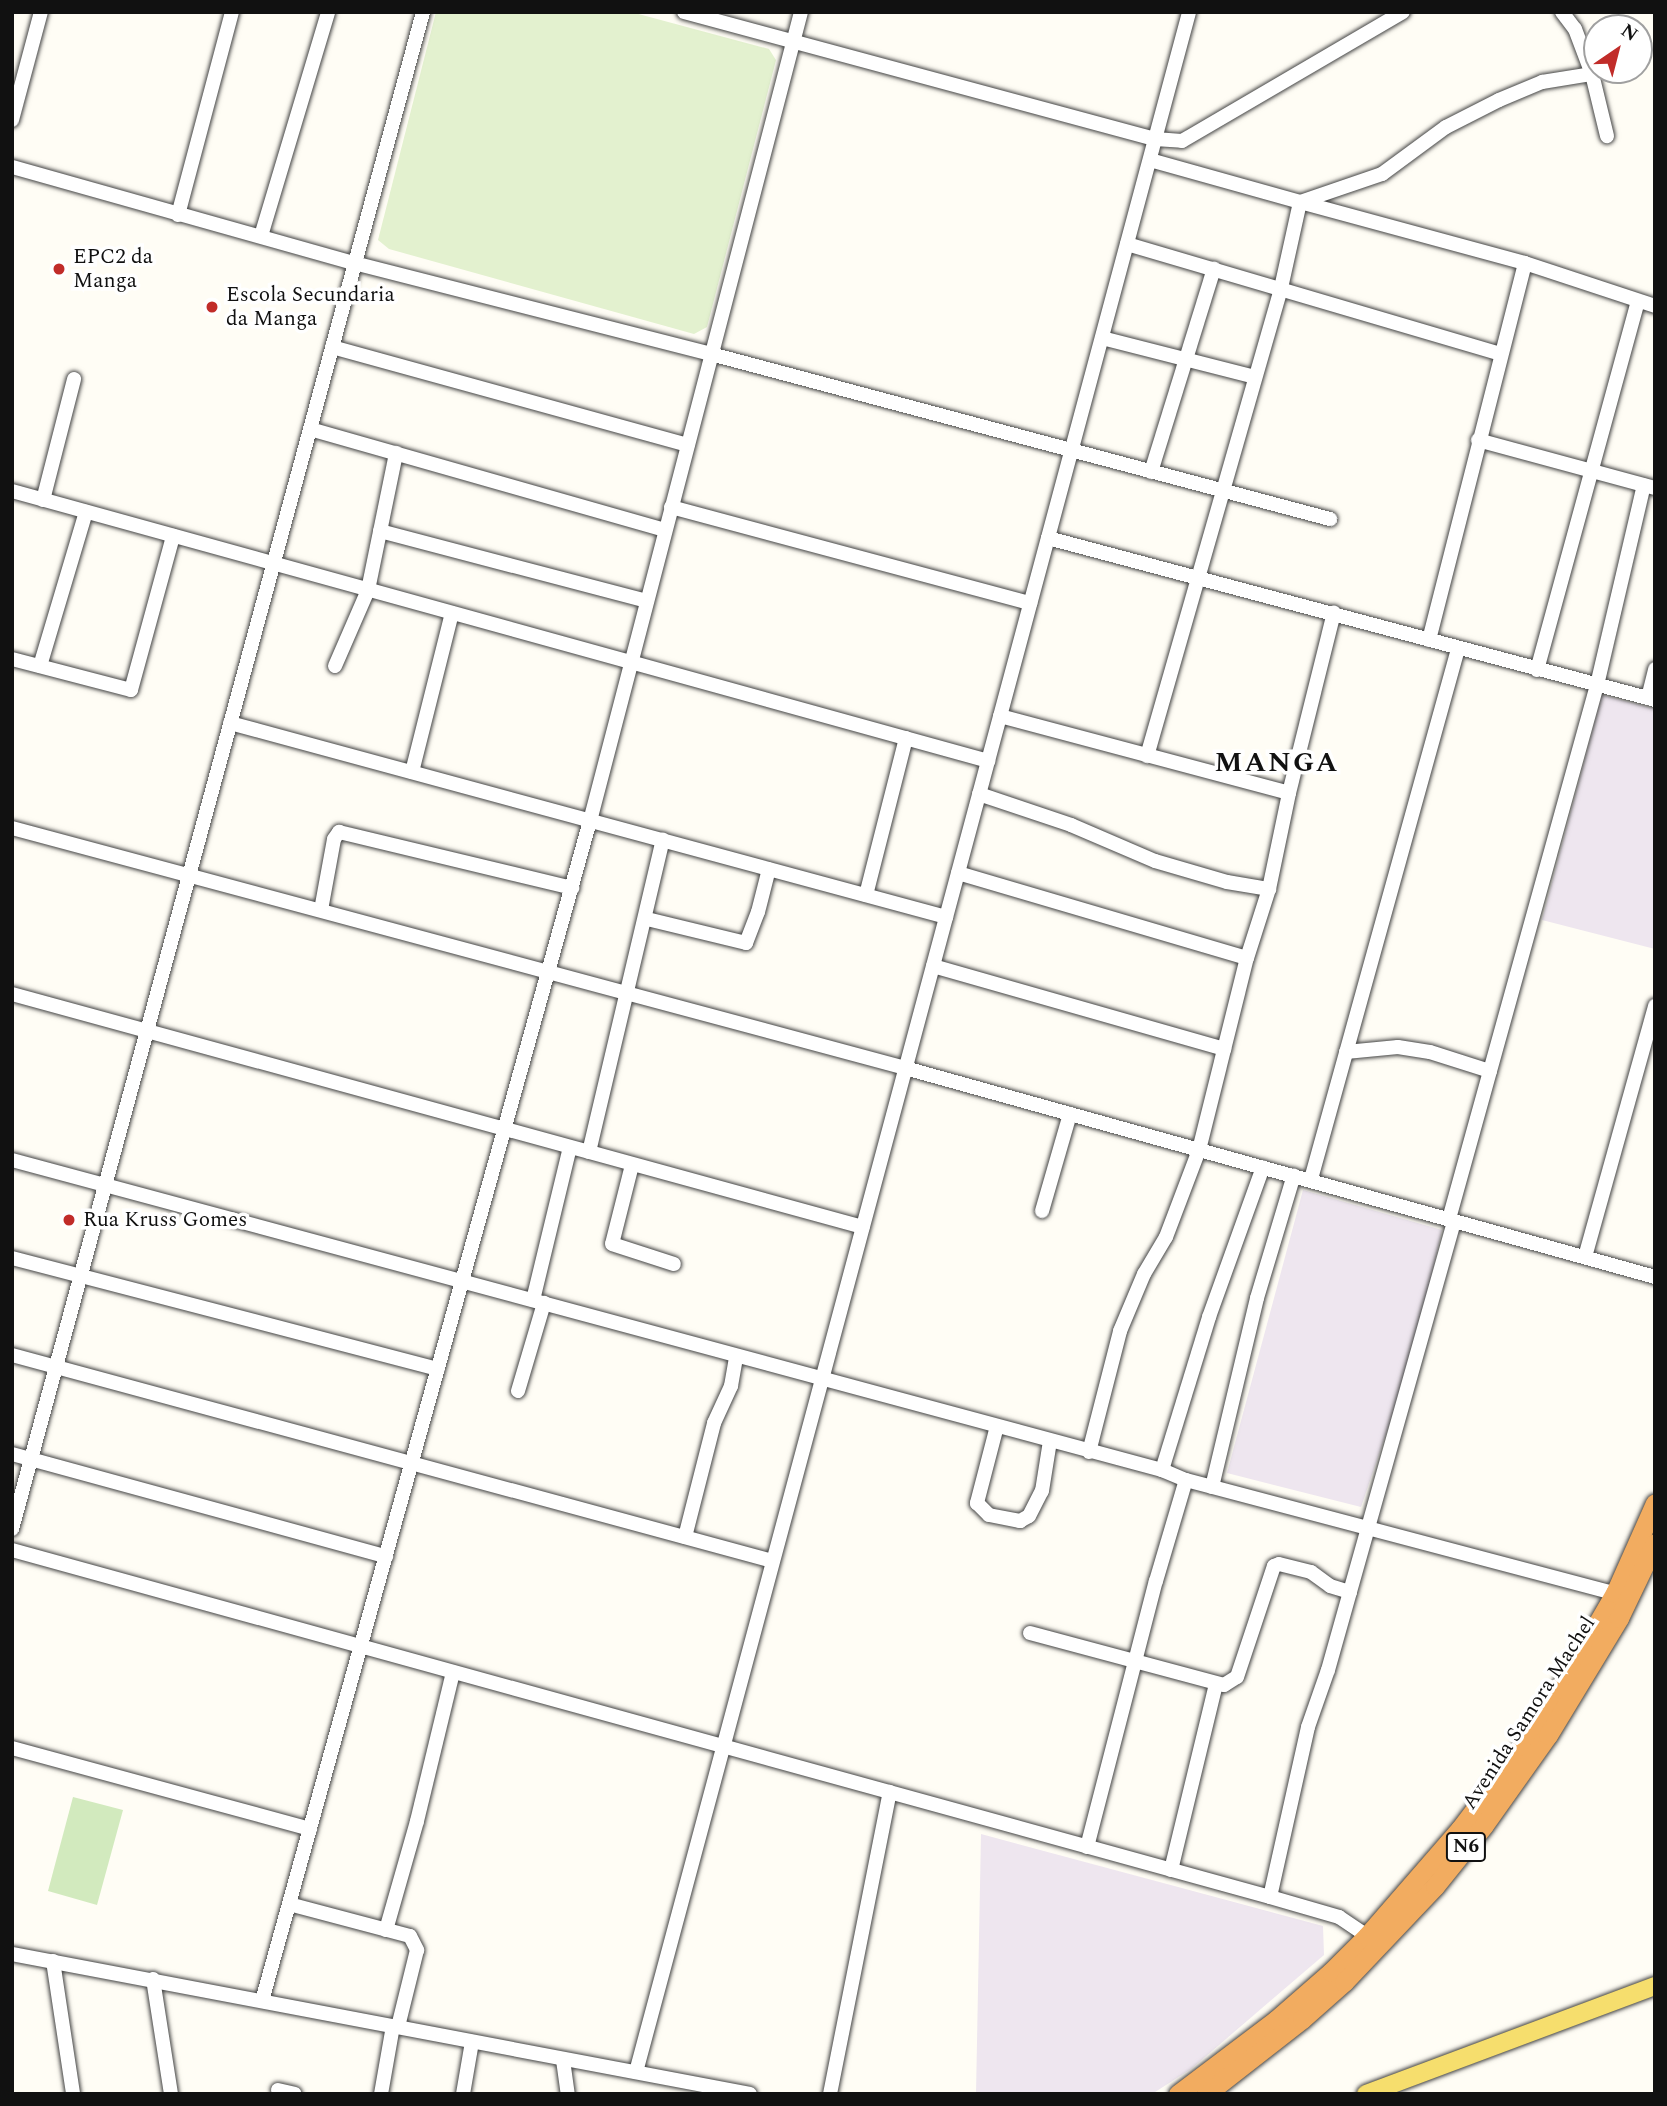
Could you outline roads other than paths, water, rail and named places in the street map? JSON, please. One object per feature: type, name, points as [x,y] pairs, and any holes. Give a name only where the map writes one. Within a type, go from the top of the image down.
[{"type":"highway","name":"N6","points":[[1615,1593],[1655,1503]]},
{"type":"highway","name":"Avenida Samora Machel","points":[[1206,2094],[1302,2019],[1343,1982],[1442,1878],[1513,1784],[1570,1700],[1619,1618],[1655,1543]]},
{"type":"highway","name":"Avenida Samora Machel","points":[[1178,2094],[1276,2020],[1367,1936],[1460,1829],[1523,1746],[1615,1593]]},
{"type":"main road","points":[[1366,2094],[1655,1986]]},
{"type":"street","points":[[12,120],[41,12]]},
{"type":"street","points":[[178,215],[232,12]]},
{"type":"street","points":[[261,236],[328,12]]},
{"type":"street","points":[[12,1529],[423,12]]},
{"type":"street","points":[[684,12],[711,16],[792,41],[1155,139],[1182,141],[1403,12]]},
{"type":"street","points":[[262,2001],[572,888],[801,12]]},
{"type":"street","points":[[636,2072],[1189,12]]},
{"type":"street","points":[[1562,12],[1575,29],[1583,50]]},
{"type":"street","points":[[1300,202],[1382,174],[1446,127],[1499,100],[1542,82],[1583,75]]},
{"type":"street","points":[[1594,84],[1607,136]]},
{"type":"street","points":[[1150,160],[1525,263],[1655,306]]},
{"type":"street","points":[[12,167],[354,263],[711,354],[1330,519]]},
{"type":"street","points":[[1147,756],[1196,577],[1281,288],[1300,202]]},
{"type":"street","points":[[1127,244],[1501,354]]},
{"type":"street","points":[[1429,640],[1525,263]]},
{"type":"street","points":[[1151,472],[1214,269]]},
{"type":"street","points":[[1536,670],[1637,302]]},
{"type":"street","points":[[1102,338],[1255,377]]},
{"type":"street","points":[[332,346],[688,445]]},
{"type":"street","points":[[43,500],[74,379]]},
{"type":"street","points":[[310,429],[665,530]]},
{"type":"street","points":[[1270,1897],[1308,1727],[1368,1529],[1649,486],[1478,440]]},
{"type":"street","points":[[335,666],[368,590],[396,453]]},
{"type":"street","points":[[13,495],[43,500],[988,761]]},
{"type":"street","points":[[671,507],[1030,603]]},
{"type":"street","points":[[40,666],[86,512]]},
{"type":"street","points":[[380,531],[647,601]]},
{"type":"street","points":[[12,659],[131,690],[173,536]]},
{"type":"street","points":[[1048,538],[1651,699],[1655,669]]},
{"type":"street","points":[[412,772],[452,613]]},
{"type":"street","points":[[1090,1452],[1120,1331],[1144,1274],[1166,1237],[1199,1150],[1247,958],[1269,889],[1289,793],[1334,613]]},
{"type":"street","points":[[1311,1179],[1458,649]]},
{"type":"street","points":[[1000,716],[1289,793]]},
{"type":"street","points":[[230,723],[946,917]]},
{"type":"street","points":[[866,895],[906,738]]},
{"type":"street","points":[[979,794],[1072,825],[1155,861],[1227,882],[1269,889]]},
{"type":"street","points":[[12,828],[905,1068],[1655,1277]]},
{"type":"street","points":[[321,910],[334,839],[340,832],[572,888]]},
{"type":"street","points":[[589,1152],[647,919],[663,840]]},
{"type":"street","points":[[647,919],[746,943],[769,869]]},
{"type":"street","points":[[958,873],[1247,958]]},
{"type":"street","points":[[933,966],[1224,1049]]},
{"type":"street","points":[[12,994],[863,1227]]},
{"type":"street","points":[[1585,1257],[1655,1006]]},
{"type":"street","points":[[1346,1052],[1398,1047],[1430,1052],[1490,1071]]},
{"type":"street","points":[[1042,1211],[1070,1114]]},
{"type":"street","points":[[518,1391],[570,1147]]},
{"type":"street","points":[[12,1160],[822,1378],[1162,1471],[1186,1480],[1615,1593]]},
{"type":"street","points":[[632,1165],[612,1244],[674,1264]]},
{"type":"street","points":[[1162,1471],[1209,1317],[1264,1167]]},
{"type":"street","points":[[1212,1487],[1257,1298],[1294,1175]]},
{"type":"street","points":[[12,1258],[438,1369]]},
{"type":"street","points":[[12,1355],[773,1561]]},
{"type":"street","points":[[685,1537],[714,1423],[731,1386],[736,1357]]},
{"type":"street","points":[[997,1426],[977,1503],[989,1514],[1020,1521],[1029,1516],[1042,1491],[1050,1441]]},
{"type":"street","points":[[12,1454],[386,1556]]},
{"type":"street","points":[[1087,1847],[1135,1660],[1186,1480]]},
{"type":"street","points":[[12,1550],[1270,1897],[1339,1917],[1367,1936]]},
{"type":"street","points":[[1030,1633],[1216,1684],[1231,1683],[1237,1677],[1274,1566],[1279,1564],[1311,1572],[1330,1586],[1350,1592]]},
{"type":"street","points":[[386,1930],[417,1821],[453,1672]]},
{"type":"street","points":[[1171,1870],[1216,1684]]},
{"type":"street","points":[[12,1748],[310,1829]]},
{"type":"street","points":[[830,2094],[890,1792]]},
{"type":"street","points":[[289,1904],[410,1936],[417,1950],[396,2027],[382,2094]]},
{"type":"street","points":[[12,1954],[750,2094]]},
{"type":"street","points":[[52,1961],[73,2094]]},
{"type":"street","points":[[153,1979],[171,2094]]},
{"type":"street","points":[[463,2094],[472,2042]]},
{"type":"street","points":[[564,2060],[568,2094]]},
{"type":"street","points":[[278,2090],[295,2094]]},
{"type":"place","name":"EPC2 da Manga","points":[[59,269]]},
{"type":"place","name":"Escola Secundaria da Manga","points":[[212,307]]},
{"type":"place","name":"Rua Kruss Gomes","points":[[69,1220]]},
{"type":"district","name":"MANGA","points":[[1277,763]]}]
